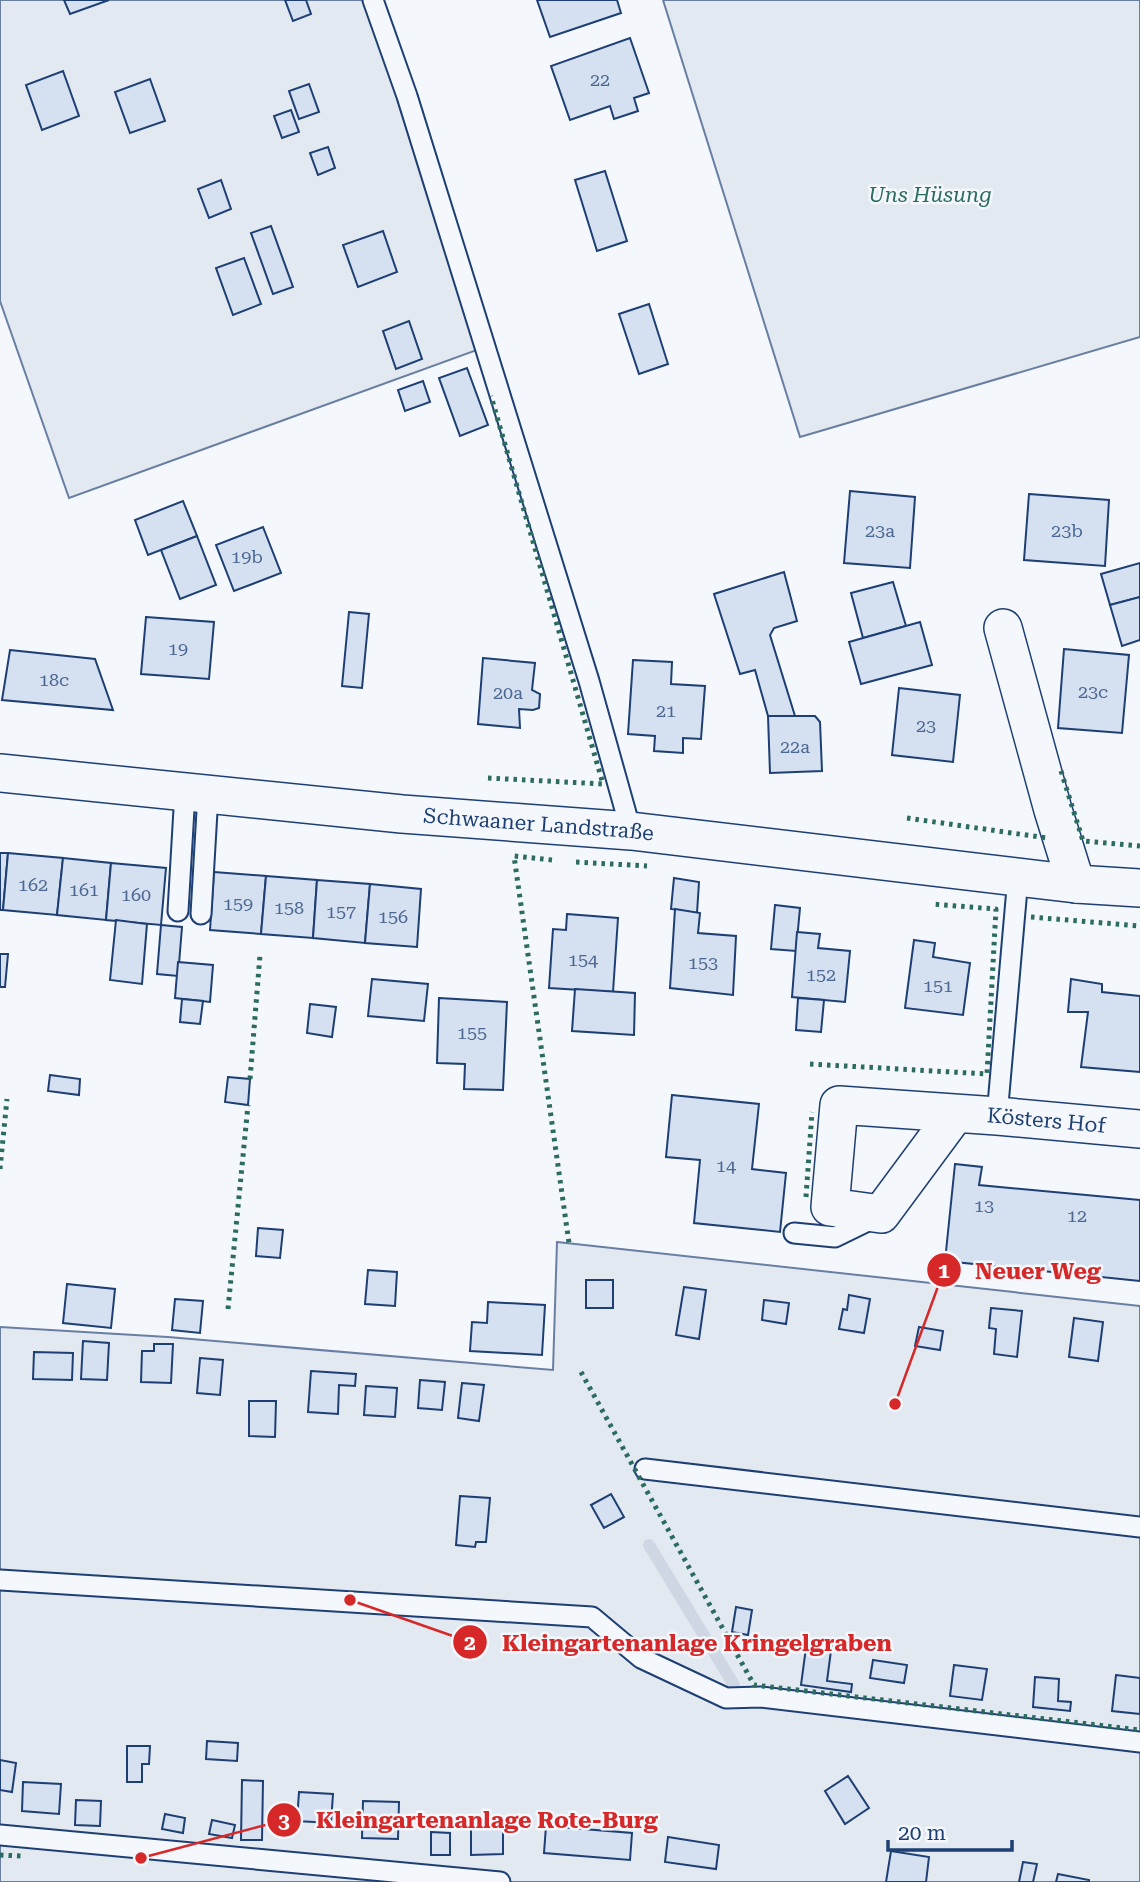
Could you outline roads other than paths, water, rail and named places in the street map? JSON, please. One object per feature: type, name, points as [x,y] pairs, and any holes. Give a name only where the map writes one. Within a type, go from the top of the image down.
[{"type":"street","points":[[1003,628],[1076,884]]},
{"type":"street","name":"Schwaaner Landstraße","points":[[0,773],[402,814],[631,831],[1076,884],[1140,888]]},
{"type":"street","name":"Kösters Hof","points":[[881,1214],[830,1207],[838,1105],[1140,1129]]},
{"type":"street","points":[[881,1214],[955,1114]]},
{"type":"lane","points":[[373,0],[407,96],[577,641],[631,831]]},
{"type":"lane","points":[[178,911],[197,793]]},
{"type":"lane","points":[[197,793],[201,914]]},
{"type":"lane","points":[[997,1116],[1018,877]]},
{"type":"lane","points":[[794,1233],[835,1237],[881,1214]]},
{"type":"lane","points":[[645,1469],[1140,1527]]},
{"type":"lane","points":[[0,1580],[592,1617],[641,1658],[726,1698],[761,1697],[1140,1742]]},
{"type":"lane","points":[[0,1835],[500,1882]]},
{"type":"waterway","points":[[649,1545],[734,1685]]},
{"type":"place","name":"Neuer Weg","points":[[895,1404]]},
{"type":"place","name":"Kleingartenanlage Kringelgraben","points":[[350,1600]]},
{"type":"place","name":"Kleingartenanlage Rote-Burg","points":[[141,1858]]},
{"type":"park label","name":"Uns Hüsung","points":[[930,195]]}]
